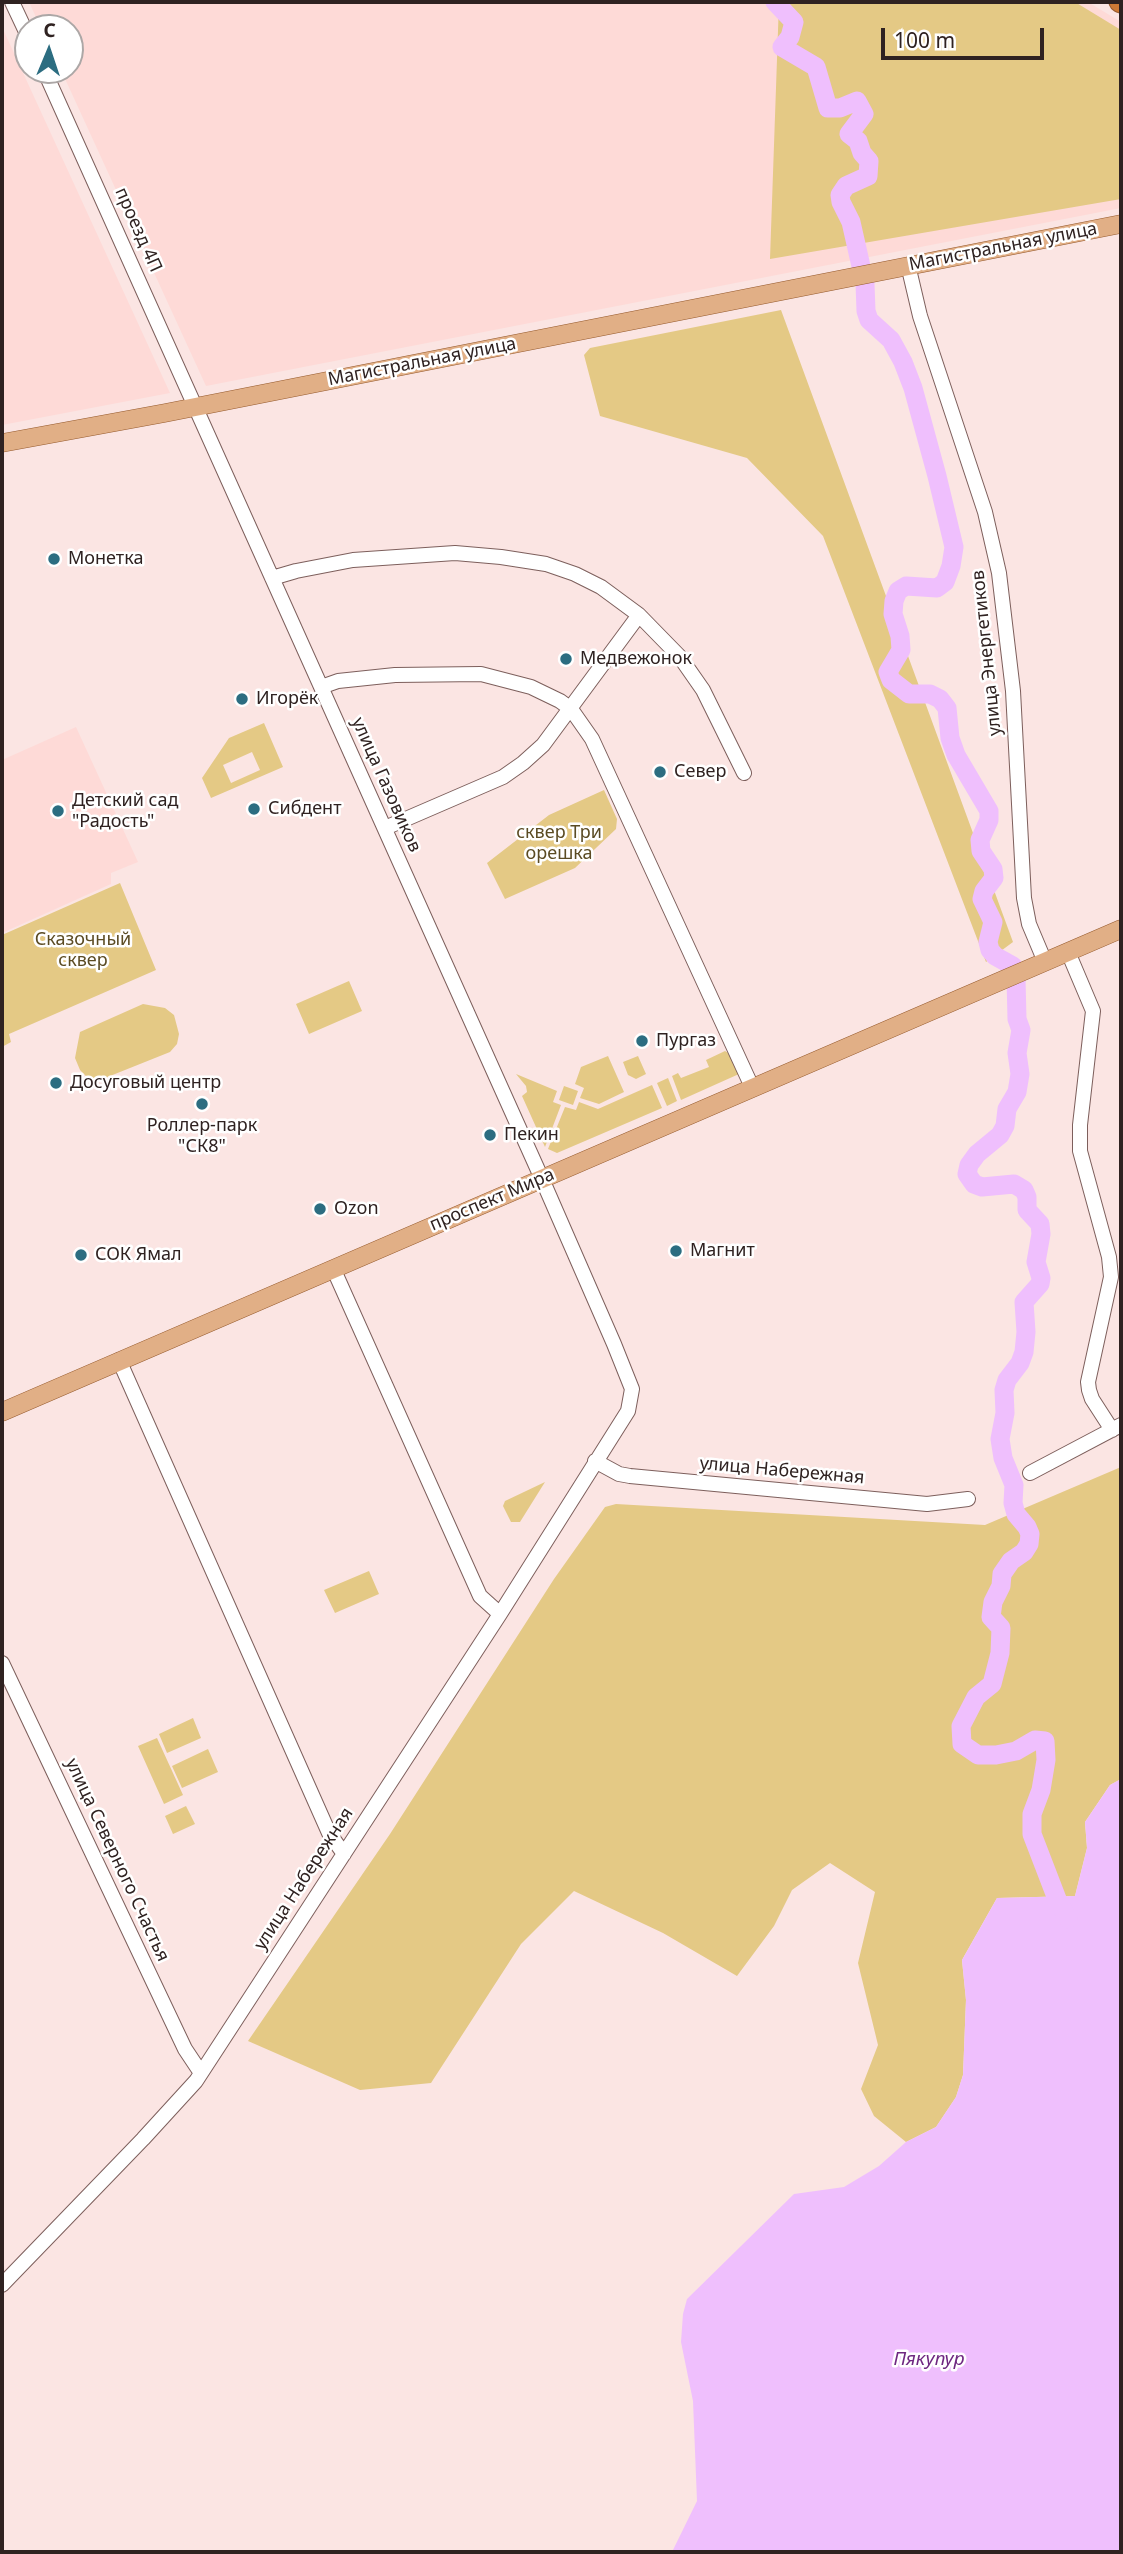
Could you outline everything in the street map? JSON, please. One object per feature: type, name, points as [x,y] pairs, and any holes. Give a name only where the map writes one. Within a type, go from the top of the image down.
[{"type":"main road","name":"Магистральная улица","points":[[2,443],[1121,224]]},
{"type":"main road","points":[[1040,964],[1121,929]]},
{"type":"main road","name":"проспект Мира","points":[[2,1412],[1040,964]]},
{"type":"street","name":"проезд 4П","points":[[50,84],[195,407]]},
{"type":"street","name":"улица Энергетиков","points":[[908,265],[924,327],[985,512],[999,573],[1011,666],[1024,898],[1040,964]]},
{"type":"street","name":"улица Газовиков","points":[[195,407],[542,1179]]},
{"type":"street","points":[[272,579],[319,566],[388,556],[454,553],[501,556],[546,564],[575,574],[600,587],[639,615],[668,643],[694,676],[744,773]]},
{"type":"street","points":[[384,828],[503,777],[543,746],[639,615]]},
{"type":"street","points":[[321,687],[338,681],[395,675],[481,674],[531,687],[571,709],[592,739],[752,1087]]},
{"type":"street","points":[[1030,1473],[1116,1428],[1092,1399],[1088,1382],[1111,1277],[1109,1257],[1080,1151],[1080,1125],[1093,1011],[1068,952]]},
{"type":"street","name":"улица Набережная","points":[[2,2285],[181,2098],[201,2073],[500,1614],[628,1411],[632,1389],[542,1179]]},
{"type":"street","points":[[333,1268],[480,1596],[500,1614]]},
{"type":"street","points":[[120,1360],[324,1822],[344,1854]]},
{"type":"street","name":"улица Набережная","points":[[595,1461],[607,1469],[630,1476],[927,1504],[968,1499]]},
{"type":"street","name":"улица Северного Счастья","points":[[2,1663],[185,2049],[201,2073]]},
{"type":"shaded area","points":[[29,2],[1088,2],[1121,22],[1121,208],[206,386],[67,84],[84,84],[84,14],[35,14]]},
{"type":"shaded area","points":[[2,27],[14,53],[14,84],[28,84],[170,393],[2,425]]},
{"type":"shaded area","name":"Детский сад \"Радость\"","points":[[76,727],[138,862],[111,873],[111,884],[2,933],[2,760]]},
{"type":"green space","points":[[779,2],[1075,2],[1121,30],[1121,199],[770,259]]},
{"type":"green space","points":[[781,310],[1013,942],[986,962],[823,536],[747,458],[600,416],[584,355],[590,348]]},
{"type":"green space","points":[[264,723],[283,767],[211,798],[202,778],[229,738]],"holes":[[[252,752],[260,770],[231,783],[223,765]]]},
{"type":"green space","name":"сквер Три орешка","points":[[604,790],[617,819],[616,829],[575,868],[505,899],[487,863],[549,815]]},
{"type":"green space","name":"Сказочный сквер","points":[[120,883],[156,970],[9,1034],[11,1042],[2,1047],[2,935]]},
{"type":"green space","points":[[349,981],[362,1011],[309,1034],[296,1004]]},
{"type":"green space","points":[[143,1004],[165,1008],[174,1015],[179,1034],[177,1044],[170,1052],[100,1080],[87,1077],[80,1070],[75,1058],[80,1032]]},
{"type":"green space","points":[[725,1051],[730,1054],[739,1074],[681,1100],[672,1076],[678,1073],[681,1078],[709,1067],[706,1060]]},
{"type":"green space","points":[[608,1056],[624,1092],[599,1104],[580,1098],[584,1088],[575,1084],[581,1067]]},
{"type":"green space","points":[[638,1056],[646,1074],[636,1079],[628,1075],[623,1062]]},
{"type":"green space","points":[[516,1074],[557,1091],[553,1102],[561,1105],[545,1147],[522,1096],[527,1092],[526,1086]]},
{"type":"green space","points":[[668,1078],[677,1101],[667,1106],[657,1083]]},
{"type":"green space","points":[[652,1085],[662,1108],[557,1153],[548,1149],[565,1107],[576,1110],[579,1102],[598,1109]]},
{"type":"green space","points":[[564,1086],[578,1091],[573,1105],[559,1100]]},
{"type":"green space","points":[[1121,1467],[1121,1779],[1110,1785],[1085,1822],[1087,1848],[1075,1896],[997,1898],[962,1960],[966,2000],[963,2075],[956,2097],[936,2127],[906,2142],[874,2116],[861,2089],[878,2045],[858,1963],[875,1892],[830,1863],[792,1890],[774,1926],[737,1976],[663,1933],[574,1891],[521,1944],[431,2083],[360,2090],[248,2041],[390,1834],[554,1579],[605,1507],[616,1504],[985,1525]]},
{"type":"green space","points":[[545,1482],[520,1522],[511,1522],[503,1506],[505,1501]]},
{"type":"green space","points":[[369,1571],[379,1594],[335,1613],[324,1590]]},
{"type":"green space","points":[[193,1718],[201,1738],[167,1753],[159,1734]]},
{"type":"green space","points":[[157,1738],[183,1795],[164,1804],[138,1746]]},
{"type":"green space","points":[[208,1749],[218,1772],[182,1788],[172,1766]]},
{"type":"green space","points":[[186,1806],[195,1824],[173,1834],[165,1816]]},
{"type":"water","name":"Пякупур","points":[[1121,1779],[1121,2552],[672,2552],[697,2501],[693,2401],[681,2342],[687,2299],[794,2194],[844,2187],[879,2166],[906,2142],[936,2127],[956,2097],[963,2075],[966,2000],[962,1960],[997,1898],[1075,1896],[1087,1848],[1085,1822],[1110,1785]]},
{"type":"waterway","points":[[775,2],[794,22],[790,37],[782,47],[816,67],[828,108],[840,108],[857,101],[864,114],[849,134],[858,141],[862,153],[869,161],[868,176],[846,186],[840,195],[841,202],[851,222],[865,284],[869,320],[891,340],[913,388],[954,547],[945,582],[937,588],[906,586],[898,591],[893,614],[901,650],[888,672],[891,680],[909,694],[930,694],[940,699],[947,708],[950,738],[956,755],[989,811],[989,820],[980,840],[981,851],[993,869],[994,878],[984,891],[982,899],[993,922],[988,942],[990,950],[1013,966],[1016,978],[1017,1019],[1021,1030],[1017,1053],[1020,1074],[1017,1092],[1007,1109],[1005,1126],[1000,1135],[977,1154],[969,1165],[967,1174],[974,1184],[982,1187],[1014,1184],[1024,1190],[1027,1210],[1040,1224],[1041,1234],[1036,1262],[1040,1284],[1024,1302],[1024,1352],[1004,1390],[1005,1413],[1000,1439],[1003,1458],[1014,1485],[1013,1503],[1016,1514],[1027,1527],[1030,1534],[1029,1544],[1002,1574],[991,1617],[1001,1628],[1000,1653],[992,1684],[976,1697],[961,1726],[962,1744],[978,1755],[996,1755],[1016,1751],[1035,1740],[1045,1741],[1046,1760],[1041,1790],[1032,1814],[1032,1834],[1057,1899],[1068,1919]]},
{"type":"place","name":"Монетка","points":[[54,559]]},
{"type":"place","name":"Медвежонок","points":[[566,659]]},
{"type":"place","name":"Игорёк","points":[[242,699]]},
{"type":"place","name":"Север","points":[[660,772]]},
{"type":"place","name":"Сибдент","points":[[254,809]]},
{"type":"place","name":"Детский сад \"Радость\"","points":[[58,811]]},
{"type":"place","name":"Пургаз","points":[[642,1041]]},
{"type":"place","name":"Досуговый центр","points":[[56,1083]]},
{"type":"place","name":"Роллер-парк \"СК8\"","points":[[202,1104]]},
{"type":"place","name":"Пекин","points":[[490,1135]]},
{"type":"place","name":"Ozon","points":[[320,1209]]},
{"type":"place","name":"Магнит","points":[[676,1251]]},
{"type":"place","name":"СОК Ямал","points":[[81,1255]]}]
